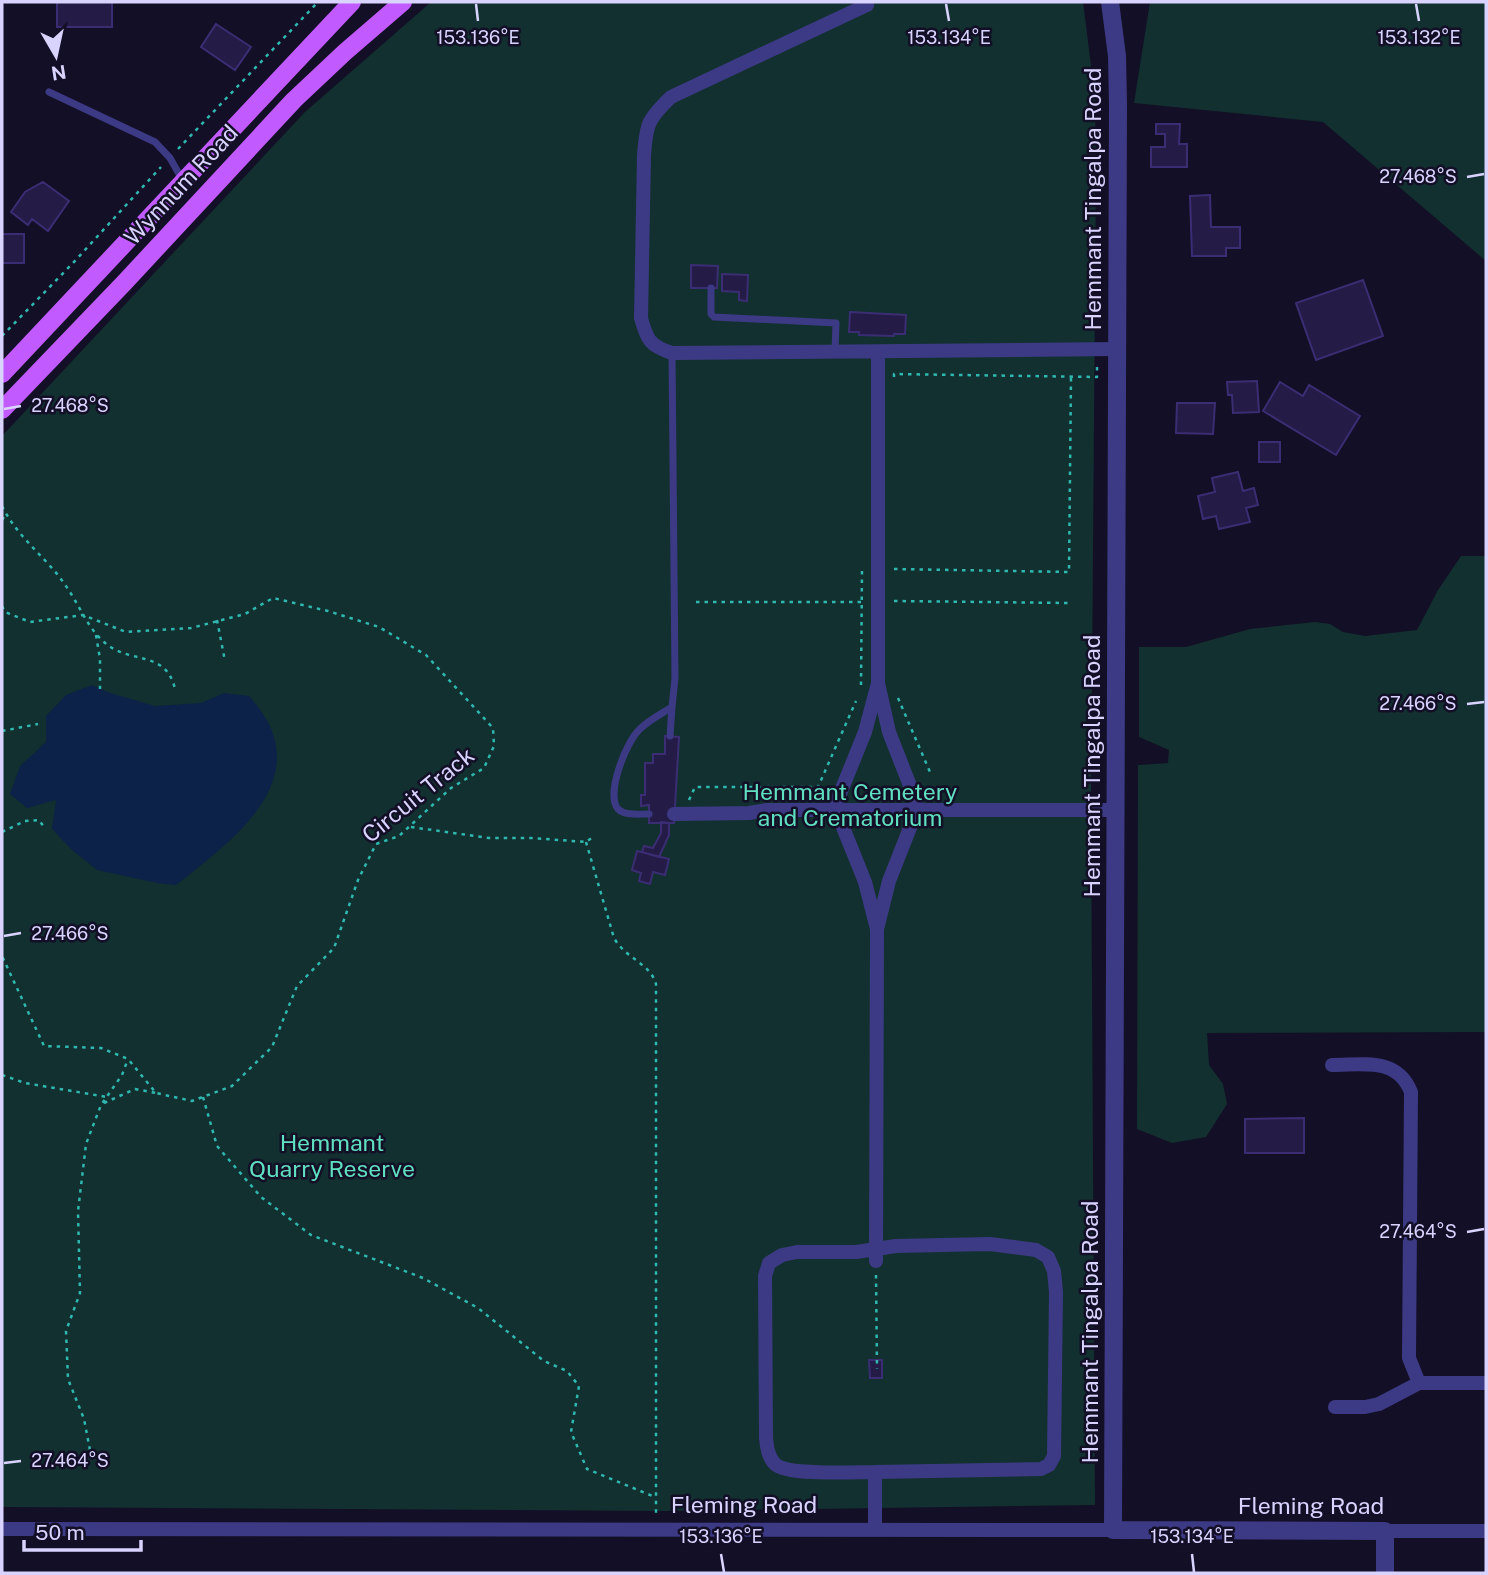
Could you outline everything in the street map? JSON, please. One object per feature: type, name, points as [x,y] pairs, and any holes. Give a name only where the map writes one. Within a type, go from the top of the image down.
[{"type":"main road","name":"Wynnum Road","points":[[2,374],[352,2]]},
{"type":"main road","name":"Wynnum Road","points":[[2,410],[294,100],[403,2]]},
{"type":"street","name":"Hemmant Tingalpa Road","points":[[1110,2],[1117,56],[1113,1530]]},
{"type":"street","points":[[867,5],[671,97],[653,115],[645,132],[644,156],[641,318],[647,338],[658,348],[672,353],[1117,349]]},
{"type":"street","points":[[876,1255],[877,929],[889,881],[917,810],[889,732],[878,683],[878,352]]},
{"type":"street","points":[[877,929],[865,882],[836,810],[878,683]]},
{"type":"street","points":[[864,732],[889,732]]},
{"type":"street","points":[[681,813],[1116,810]]},
{"type":"street","points":[[865,882],[889,881]]},
{"type":"street","points":[[1332,1065],[1391,1068],[1405,1078],[1411,1092],[1409,1358],[1419,1383]]},
{"type":"street","points":[[990,1244],[1036,1250],[1048,1257],[1054,1271],[1056,1293],[1054,1456],[1049,1465],[1041,1469],[875,1472],[790,1471],[776,1465],[769,1454],[766,1438],[765,1276],[769,1263],[782,1255],[797,1252],[856,1252],[876,1255],[895,1246],[990,1244]]},
{"type":"street","points":[[1335,1407],[1379,1404],[1419,1383],[1486,1383]]},
{"type":"street","points":[[875,1472],[875,1530]]},
{"type":"street","name":"Fleming Road","points":[[2,1528],[1486,1531]]},
{"type":"street","points":[[1385,1531],[1385,1573]]},
{"type":"lane","points":[[49,92],[155,142],[170,158],[183,181]]},
{"type":"lane","points":[[711,288],[711,314],[714,317],[836,323],[835,352]]},
{"type":"lane","points":[[670,736],[675,678],[672,353]]},
{"type":"lane","points":[[649,814],[628,814],[620,811],[613,800],[614,787],[622,761],[638,730],[671,708]]},
{"type":"path","points":[[2,336],[318,2]]},
{"type":"path","points":[[894,387],[894,374],[1097,377],[1097,348]]},
{"type":"path","points":[[862,689],[861,570],[1069,572],[1071,377]]},
{"type":"path","points":[[2,506],[11,524],[68,587],[83,615],[104,643],[121,653],[162,664],[172,676],[175,689]]},
{"type":"path","points":[[2,520],[6,514]]},
{"type":"path","points":[[894,557],[894,570]]},
{"type":"path","points":[[894,591],[894,601],[1069,603]]},
{"type":"path","name":"Circuit Track","points":[[2,606],[5,612],[30,622],[83,615],[126,632],[191,628],[245,614],[273,598],[379,627],[426,655],[492,728],[494,746],[484,768],[451,788],[399,836],[376,844],[358,880],[334,948],[297,986],[272,1047],[232,1086],[192,1101],[135,1089],[101,1105]]},
{"type":"path","points":[[696,602],[861,602]]},
{"type":"path","points":[[217,620],[225,661]]},
{"type":"path","points":[[95,632],[100,659],[100,689]]},
{"type":"path","points":[[894,688],[930,772]]},
{"type":"path","points":[[681,813],[695,787],[818,787],[856,701]]},
{"type":"path","points":[[2,731],[37,724]]},
{"type":"path","points":[[2,832],[25,821],[39,820],[44,827]]},
{"type":"path","points":[[411,827],[489,838],[586,842],[593,837]]},
{"type":"path","points":[[203,1097],[217,1146],[261,1198],[311,1235],[423,1278],[478,1308],[544,1361],[567,1371],[579,1386],[570,1432],[587,1469],[655,1497],[656,984],[653,974],[621,951],[614,938],[586,842]]},
{"type":"path","points":[[2,956],[44,1046],[101,1048],[128,1059],[156,1093]]},
{"type":"path","points":[[85,1466],[90,1450],[84,1419],[68,1379],[66,1331],[80,1293],[78,1211],[86,1144],[101,1105],[122,1075],[128,1059]]},
{"type":"path","points":[[2,1075],[24,1083],[107,1097]]},
{"type":"path","points":[[876,1255],[877,1369]]},
{"type":"green space","points":[[431,2],[1083,2],[1095,97],[1096,165],[1091,810],[1095,1505],[664,1511],[2,1507],[2,436],[305,112]]},
{"type":"green space","points":[[1150,2],[1486,2],[1486,261],[1323,122],[1134,103]]},
{"type":"green space","points":[[1461,556],[1486,556],[1486,1032],[1207,1033],[1209,1065],[1223,1084],[1227,1104],[1206,1137],[1172,1143],[1137,1129],[1138,765],[1168,763],[1169,750],[1139,737],[1139,647],[1186,647],[1250,629],[1315,622],[1330,624],[1343,632],[1365,636],[1417,630],[1438,590]]},
{"type":"water","points":[[92,685],[155,706],[201,703],[224,693],[249,696],[269,725],[277,752],[274,778],[262,802],[245,825],[223,847],[176,885],[97,870],[52,829],[56,800],[27,808],[10,794],[20,766],[46,742],[46,716],[66,695]]},
{"type":"building","points":[[57,2],[112,2],[112,27],[57,27]]},
{"type":"building","points":[[216,24],[251,47],[235,70],[201,47]]},
{"type":"building","points":[[1156,124],[1180,124],[1179,144],[1187,144],[1187,167],[1151,167],[1151,147],[1165,147],[1165,134],[1156,134]]},
{"type":"building","points":[[43,182],[69,201],[48,231],[32,219],[28,225],[11,212],[25,192]]},
{"type":"building","points":[[1210,195],[1211,227],[1240,227],[1240,248],[1226,248],[1226,256],[1192,256],[1190,196]]},
{"type":"building","points":[[2,234],[24,234],[24,263],[2,263]]},
{"type":"building","points":[[691,265],[718,266],[717,288],[691,288]]},
{"type":"building","points":[[722,274],[748,275],[747,301],[739,300],[739,292],[722,291]]},
{"type":"building","points":[[1363,280],[1383,336],[1316,360],[1296,303]]},
{"type":"building","points":[[850,312],[906,315],[905,334],[859,335],[859,332],[849,332]]},
{"type":"building","points":[[1257,381],[1259,412],[1233,413],[1232,395],[1228,395],[1227,382]]},
{"type":"building","points":[[1280,382],[1303,396],[1309,385],[1360,416],[1336,455],[1263,411]]},
{"type":"building","points":[[1177,403],[1215,403],[1213,434],[1176,433]]},
{"type":"building","points":[[1259,442],[1280,442],[1280,462],[1259,462]]},
{"type":"building","points":[[1238,472],[1243,491],[1254,488],[1258,505],[1246,508],[1250,522],[1219,529],[1216,516],[1203,519],[1198,496],[1215,492],[1212,478]]},
{"type":"building","points":[[665,736],[679,737],[674,823],[649,823],[649,805],[641,806],[641,795],[645,795],[645,763],[653,763],[653,754],[665,754]]},
{"type":"building","points":[[661,822],[669,823],[669,835],[659,857],[642,852],[644,846],[653,848],[661,833]]},
{"type":"building","points":[[637,851],[669,859],[665,875],[653,872],[650,884],[639,881],[641,873],[632,870]]},
{"type":"building","points":[[1304,1118],[1304,1153],[1245,1153],[1245,1119]]},
{"type":"building","points":[[869,1360],[882,1360],[882,1378],[870,1378]]},
{"type":"park label","name":"Hemmant Cemetery and Crematorium","points":[[850,805]]},
{"type":"park label","name":"Hemmant Quarry Reserve","points":[[332,1156]]}]
